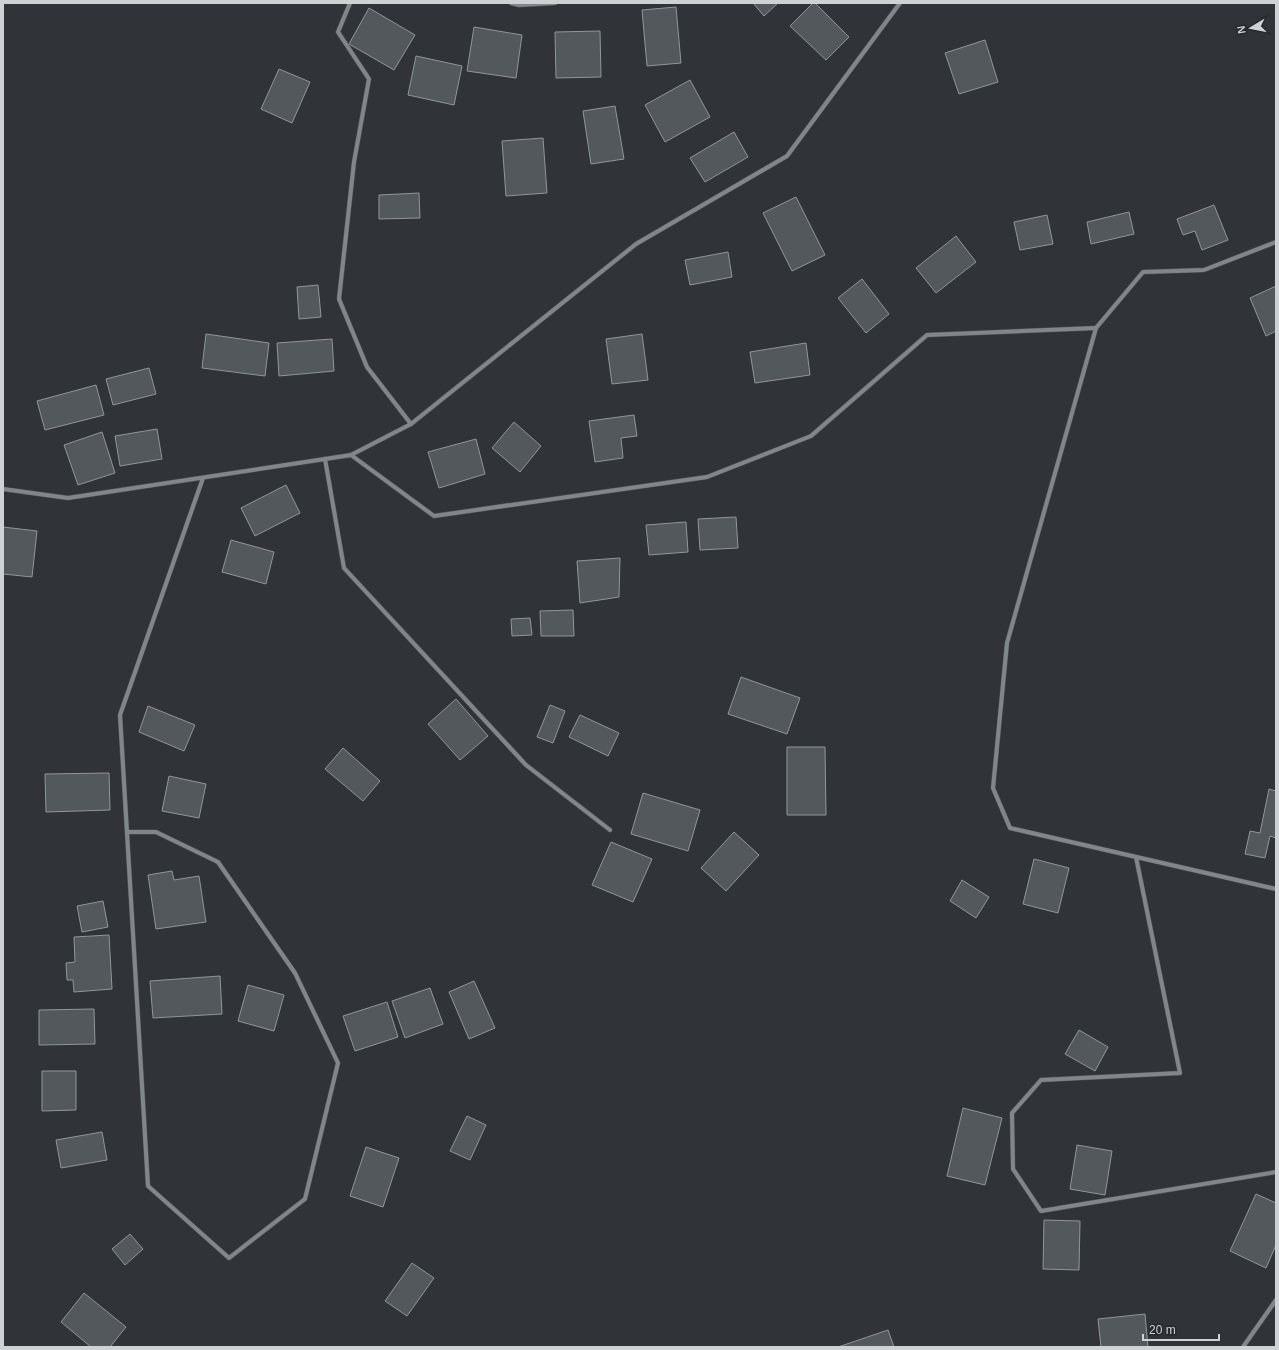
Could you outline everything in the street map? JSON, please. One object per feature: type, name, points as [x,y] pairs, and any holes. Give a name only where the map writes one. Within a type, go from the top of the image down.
[{"type":"street","points":[[350,3],[338,32],[369,79],[354,162],[339,299],[367,367],[412,424]]},
{"type":"street","points":[[511,3],[519,5],[556,3]]},
{"type":"street","points":[[3,489],[68,498],[351,455],[412,424],[636,244],[787,156],[900,3]]},
{"type":"street","points":[[1276,242],[1204,270],[1143,272],[1096,328],[1007,643],[993,788],[1010,828],[1276,889]]},
{"type":"street","points":[[351,455],[434,516],[707,477],[811,436],[927,335],[1096,328]]},
{"type":"street","points":[[325,459],[344,568],[526,765],[610,830]]},
{"type":"street","points":[[127,832],[156,832],[218,862],[295,972],[338,1063],[305,1199],[229,1258],[148,1186],[120,715],[203,478]]},
{"type":"street","points":[[1136,857],[1180,1073],[1041,1080],[1012,1113],[1013,1168],[1041,1211],[1276,1172]]},
{"type":"street","points":[[1243,1347],[1276,1300]]},
{"type":"building","points":[[753,3],[778,3],[764,16]]},
{"type":"building","points":[[813,3],[815,3],[849,37],[826,60],[790,26]]},
{"type":"building","points":[[676,7],[681,63],[647,66],[642,10]]},
{"type":"building","points":[[369,8],[415,35],[394,70],[349,44]]},
{"type":"building","points":[[474,27],[522,35],[516,78],[467,71]]},
{"type":"building","points":[[600,31],[601,77],[556,78],[555,32]]},
{"type":"building","points":[[985,40],[998,82],[959,94],[945,53]]},
{"type":"building","points":[[416,56],[462,66],[454,105],[408,95]]},
{"type":"building","points":[[279,69],[310,82],[292,123],[261,109]]},
{"type":"building","points":[[690,80],[710,117],[665,142],[645,105]]},
{"type":"building","points":[[615,106],[624,159],[591,164],[583,111]]},
{"type":"building","points":[[734,132],[748,157],[705,182],[690,158]]},
{"type":"building","points":[[543,138],[547,193],[506,196],[502,141]]},
{"type":"building","points":[[419,193],[420,218],[379,219],[379,195]]},
{"type":"building","points":[[796,197],[825,255],[792,271],[763,213]]},
{"type":"building","points":[[1214,205],[1228,240],[1202,250],[1195,231],[1183,235],[1177,219]]},
{"type":"building","points":[[1129,212],[1134,234],[1091,244],[1087,222]]},
{"type":"building","points":[[1047,215],[1053,244],[1020,250],[1014,222]]},
{"type":"building","points":[[956,236],[976,262],[936,293],[916,268]]},
{"type":"building","points":[[728,252],[732,277],[690,285],[685,260]]},
{"type":"building","points":[[862,279],[889,314],[866,333],[838,298]]},
{"type":"building","points":[[318,285],[321,317],[299,319],[297,287]]},
{"type":"building","points":[[1276,286],[1276,331],[1266,336],[1250,298]]},
{"type":"building","points":[[206,334],[269,343],[265,376],[202,368]]},
{"type":"building","points":[[642,334],[648,380],[612,384],[606,339]]},
{"type":"building","points":[[332,339],[334,371],[279,376],[277,343]]},
{"type":"building","points":[[806,343],[810,375],[755,383],[750,352]]},
{"type":"building","points":[[149,368],[156,394],[113,405],[106,379]]},
{"type":"building","points":[[96,385],[104,415],[45,430],[37,401]]},
{"type":"building","points":[[634,415],[637,436],[621,438],[623,458],[595,462],[589,421]]},
{"type":"building","points":[[514,422],[541,446],[520,472],[492,448]]},
{"type":"building","points":[[157,429],[162,459],[120,466],[115,436]]},
{"type":"building","points":[[102,432],[115,473],[78,485],[64,445]]},
{"type":"building","points":[[476,439],[485,474],[439,488],[428,452]]},
{"type":"building","points":[[286,485],[300,513],[255,536],[241,508]]},
{"type":"building","points":[[736,517],[738,548],[700,550],[698,519]]},
{"type":"building","points":[[686,522],[688,552],[649,555],[646,525]]},
{"type":"building","points":[[3,527],[37,531],[32,577],[3,574]]},
{"type":"building","points":[[231,540],[274,552],[266,584],[222,572]]},
{"type":"building","points":[[620,558],[619,597],[580,603],[577,561]]},
{"type":"building","points":[[573,610],[574,636],[541,636],[540,611]]},
{"type":"building","points":[[530,618],[532,635],[512,636],[511,619]]},
{"type":"building","points":[[741,677],[800,698],[787,734],[728,714]]},
{"type":"building","points":[[456,699],[488,736],[460,760],[428,724]]},
{"type":"building","points":[[550,705],[565,711],[553,743],[537,737]]},
{"type":"building","points":[[148,706],[195,725],[184,751],[139,732]]},
{"type":"building","points":[[580,715],[619,733],[608,756],[569,737]]},
{"type":"building","points":[[787,747],[825,747],[826,815],[787,815]]},
{"type":"building","points":[[343,748],[380,781],[363,801],[325,769]]},
{"type":"building","points":[[109,773],[110,810],[46,812],[45,774]]},
{"type":"building","points":[[169,776],[206,784],[199,818],[162,811]]},
{"type":"building","points":[[1269,789],[1276,791],[1276,838],[1270,836],[1265,858],[1245,854],[1250,831],[1260,833]]},
{"type":"building","points":[[643,793],[700,810],[688,851],[631,834]]},
{"type":"building","points":[[734,832],[759,855],[726,891],[701,868]]},
{"type":"building","points":[[611,842],[652,859],[633,902],[592,885]]},
{"type":"building","points":[[1034,859],[1069,868],[1058,913],[1023,904]]},
{"type":"building","points":[[172,871],[174,880],[199,876],[206,922],[156,929],[148,875]]},
{"type":"building","points":[[962,880],[989,897],[976,918],[950,901]]},
{"type":"building","points":[[103,901],[108,927],[82,932],[77,906]]},
{"type":"building","points":[[109,935],[112,989],[74,992],[73,980],[67,980],[66,963],[75,962],[74,937]]},
{"type":"building","points":[[220,976],[222,1014],[153,1018],[150,981]]},
{"type":"building","points":[[474,981],[495,1028],[469,1039],[449,992]]},
{"type":"building","points":[[248,985],[284,995],[274,1031],[238,1021]]},
{"type":"building","points":[[430,988],[443,1024],[405,1038],[392,1001]]},
{"type":"building","points":[[387,1002],[398,1037],[355,1051],[343,1016]]},
{"type":"building","points":[[94,1009],[95,1044],[39,1045],[39,1010]]},
{"type":"building","points":[[1079,1030],[1108,1047],[1095,1071],[1065,1054]]},
{"type":"building","points":[[42,1071],[76,1071],[76,1110],[42,1111]]},
{"type":"building","points":[[963,1108],[1002,1118],[985,1185],[947,1176]]},
{"type":"building","points":[[467,1116],[486,1125],[470,1160],[450,1151]]},
{"type":"building","points":[[102,1132],[107,1160],[61,1168],[56,1140]]},
{"type":"building","points":[[1077,1145],[1112,1151],[1105,1195],[1070,1189]]},
{"type":"building","points":[[366,1147],[399,1158],[383,1207],[350,1196]]},
{"type":"building","points":[[1256,1194],[1276,1203],[1276,1245],[1266,1268],[1230,1251]]},
{"type":"building","points":[[1044,1220],[1080,1221],[1079,1270],[1043,1269]]},
{"type":"building","points":[[130,1234],[143,1249],[125,1265],[112,1249]]},
{"type":"building","points":[[412,1263],[434,1278],[407,1316],[385,1301]]},
{"type":"building","points":[[84,1293],[126,1327],[110,1347],[91,1347],[61,1322]]},
{"type":"building","points":[[1145,1314],[1148,1347],[1101,1347],[1098,1319]]},
{"type":"building","points":[[888,1330],[894,1347],[838,1347]]}]
